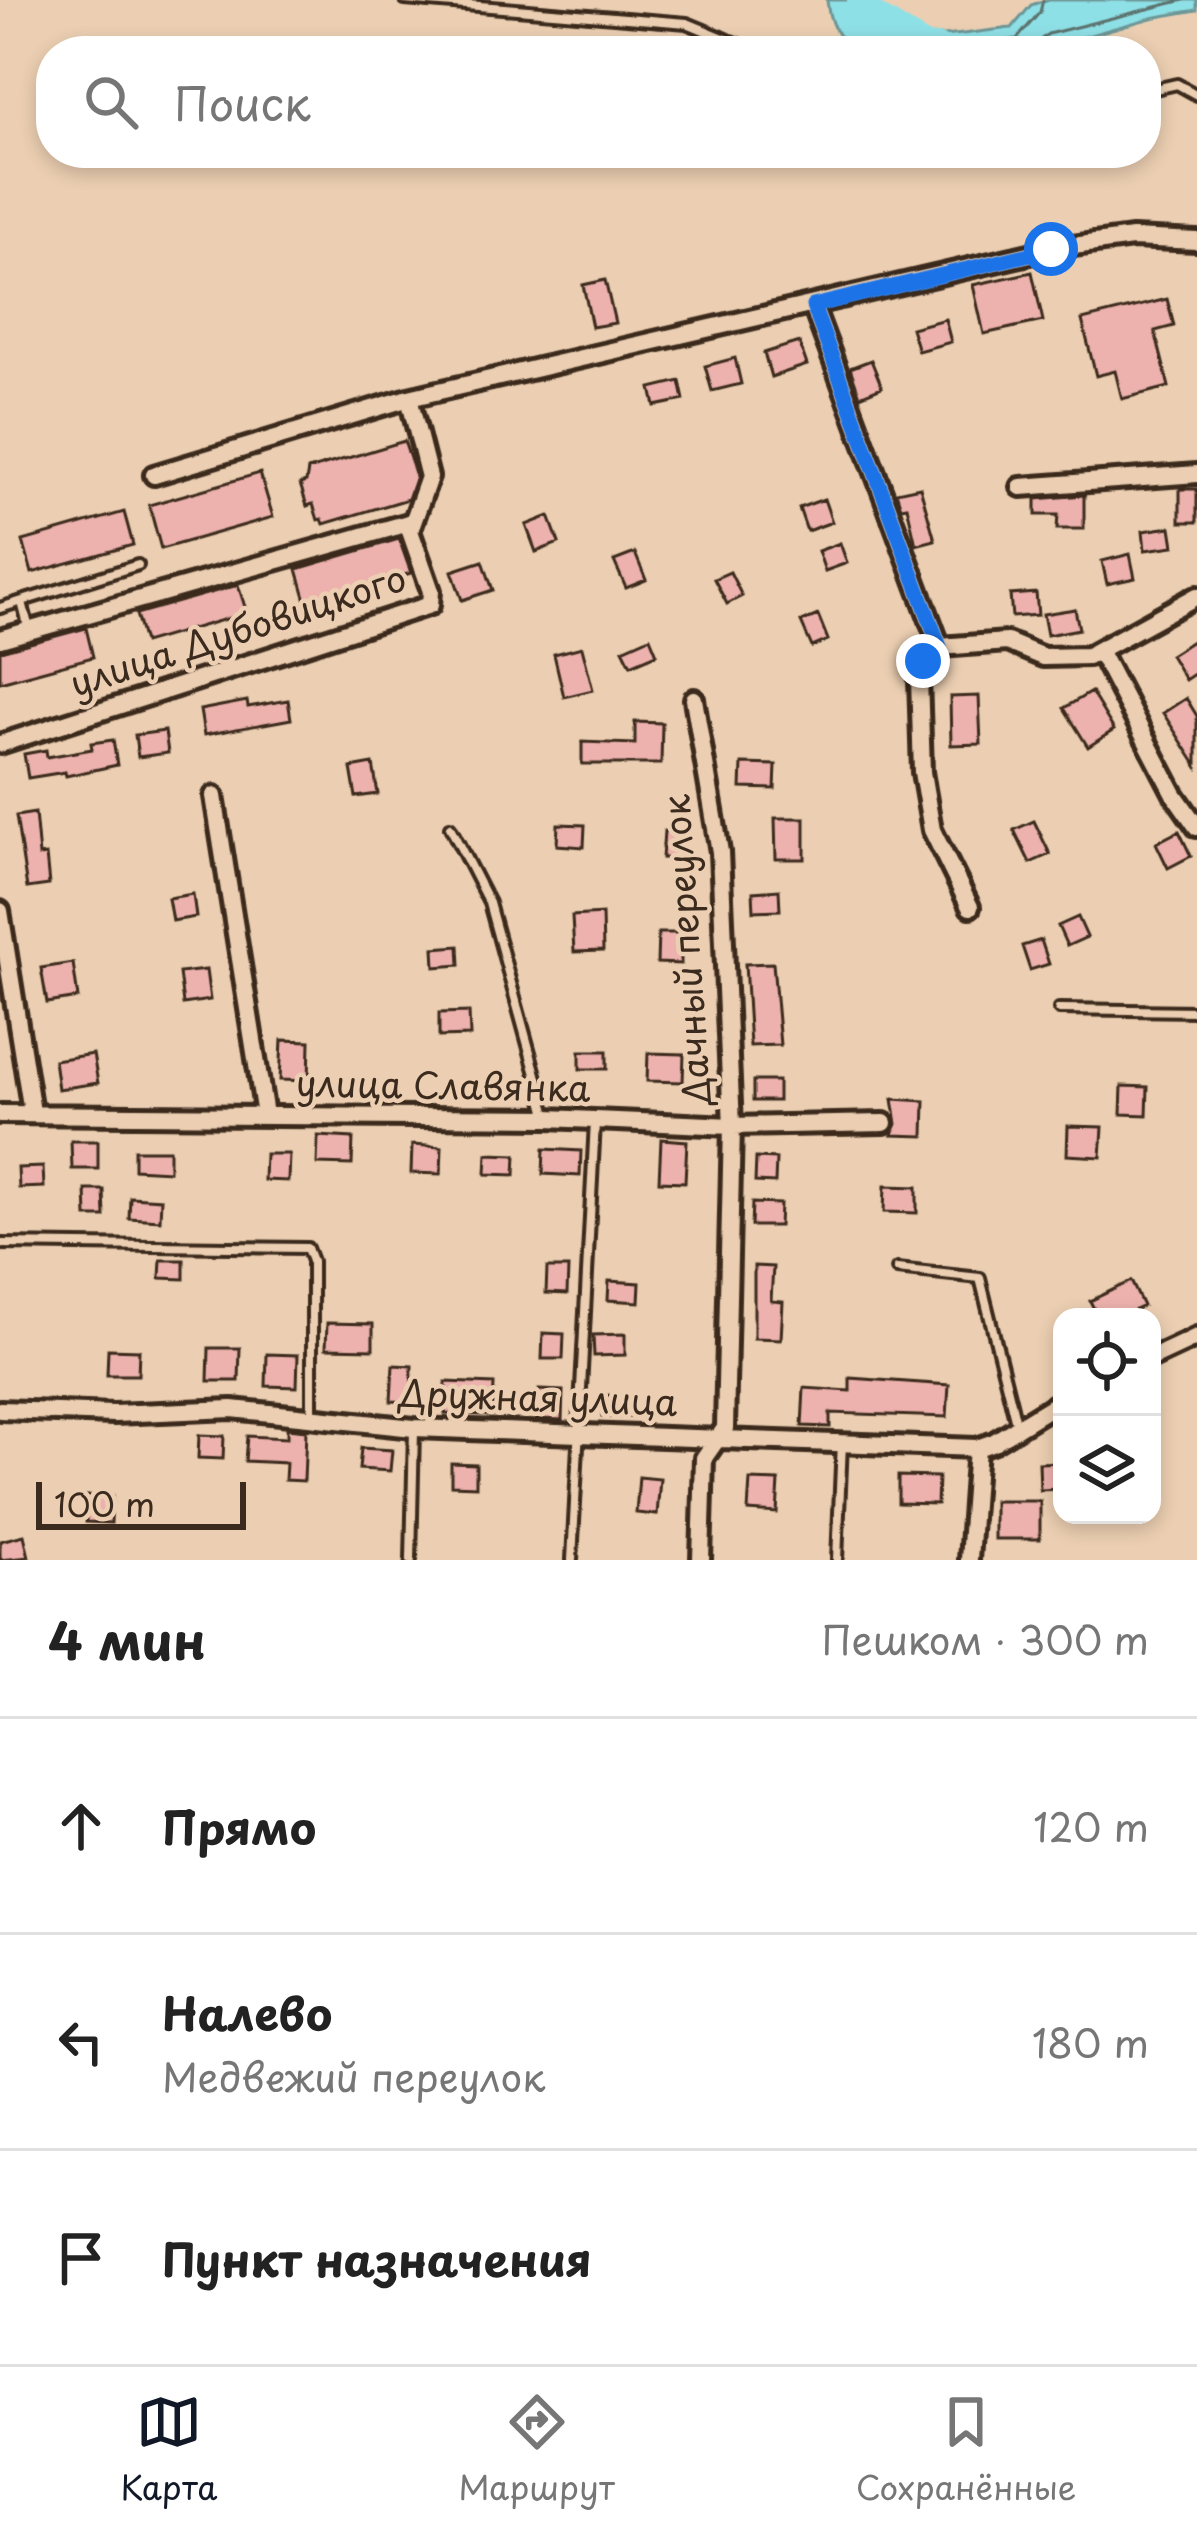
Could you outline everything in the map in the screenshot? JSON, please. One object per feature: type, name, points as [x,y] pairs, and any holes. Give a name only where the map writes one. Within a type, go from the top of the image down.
[{"type":"street","points":[[154,475],[409,398],[1051,249],[1132,238],[1197,241]]},
{"type":"street","points":[[813,306],[940,647]]},
{"type":"street","name":"улица Дубовицкого","points":[[0,744],[430,605],[431,591],[413,545],[412,521],[429,477],[409,398]]},
{"type":"street","points":[[1022,487],[1197,474]]},
{"type":"street","points":[[0,639],[412,521]]},
{"type":"street","points":[[970,907],[932,830],[922,772],[919,678],[923,661],[940,647],[1007,642],[1043,656],[1100,652],[1197,596]]},
{"type":"street","points":[[1100,652],[1174,794],[1197,827]]},
{"type":"street","name":"Дачный переулок","points":[[694,699],[720,852],[732,1126],[725,1428],[704,1459],[701,1560]]},
{"type":"street","points":[[214,796],[266,1115]]},
{"type":"street","points":[[0,911],[32,1112]]},
{"type":"street","name":"улица Славянка","points":[[0,1114],[548,1118],[732,1126],[884,1123]]},
{"type":"street","points":[[1161,1354],[1197,1337]]},
{"type":"street","points":[[969,1560],[977,1448],[1053,1406]]},
{"type":"street","name":"Дружная улица","points":[[0,1410],[114,1414],[232,1409],[414,1428],[977,1448]]},
{"type":"lane","points":[[405,0],[687,23],[719,36]]},
{"type":"lane","points":[[1161,88],[1177,84],[1197,95]]},
{"type":"lane","points":[[0,608],[138,565]]},
{"type":"lane","points":[[22,602],[29,631]]},
{"type":"lane","points":[[450,827],[489,903],[548,1118]]},
{"type":"lane","points":[[1059,1009],[1197,1011]]},
{"type":"lane","points":[[572,1560],[595,1121]]},
{"type":"lane","points":[[0,1244],[307,1248],[312,1262],[312,1419]]},
{"type":"lane","points":[[897,1269],[980,1278],[1018,1427]]},
{"type":"lane","points":[[412,1560],[414,1428]]},
{"type":"lane","points":[[836,1560],[842,1441]]},
{"type":"water","points":[[827,0],[848,0],[883,28],[924,36],[839,36]]},
{"type":"water","points":[[1046,0],[1197,0],[1197,10],[1087,36],[945,36],[1012,28],[1031,5]]},
{"type":"building","points":[[1032,272],[1043,321],[984,334],[973,285]]},
{"type":"building","points":[[605,280],[615,323],[592,327],[583,285]]},
{"type":"building","points":[[1167,299],[1174,326],[1155,331],[1169,387],[1122,399],[1115,371],[1096,376],[1082,320]]},
{"type":"building","points":[[945,319],[951,342],[918,351],[911,328]]},
{"type":"building","points":[[799,342],[807,365],[771,377],[764,353]]},
{"type":"building","points":[[735,358],[741,384],[712,391],[705,366]]},
{"type":"building","points":[[871,360],[882,387],[860,396],[850,368]]},
{"type":"building","points":[[680,381],[684,400],[655,406],[651,388]]},
{"type":"building","points":[[404,441],[416,476],[408,499],[324,524],[318,520],[300,484],[306,482],[308,470]]},
{"type":"building","points":[[260,473],[273,517],[161,549],[149,505]]},
{"type":"building","points":[[920,487],[935,540],[916,545],[907,506],[901,507],[896,492]]},
{"type":"building","points":[[1180,489],[1197,489],[1197,522],[1180,522]]},
{"type":"building","points":[[1084,495],[1084,529],[1057,529],[1058,515],[1036,515],[1036,499]]},
{"type":"building","points":[[824,499],[832,522],[807,531],[799,508]]},
{"type":"building","points":[[124,512],[133,545],[32,573],[23,541]]},
{"type":"building","points":[[549,516],[559,543],[536,552],[526,525]]},
{"type":"building","points":[[1171,527],[1174,546],[1145,550],[1143,531]]},
{"type":"building","points":[[399,539],[411,573],[307,604],[297,569]]},
{"type":"building","points":[[840,543],[847,563],[825,571],[818,551]]},
{"type":"building","points":[[635,553],[646,580],[626,588],[614,561]]},
{"type":"building","points":[[1130,554],[1135,578],[1107,584],[1102,561]]},
{"type":"building","points":[[483,561],[493,590],[462,600],[452,571]]},
{"type":"building","points":[[730,572],[742,596],[727,604],[714,579]]},
{"type":"building","points":[[238,585],[247,613],[144,643],[136,614]]},
{"type":"building","points":[[1036,593],[1038,615],[1012,617],[1010,595]]},
{"type":"building","points":[[1075,609],[1079,629],[1047,635],[1043,614]]},
{"type":"building","points":[[818,615],[828,640],[812,647],[801,622]]},
{"type":"building","points":[[86,628],[93,657],[0,682],[0,651]]},
{"type":"building","points":[[650,637],[657,654],[631,665],[623,649]]},
{"type":"building","points":[[1197,638],[1197,672],[1185,680],[1170,655]]},
{"type":"building","points":[[582,647],[593,690],[564,697],[554,654]]},
{"type":"building","points":[[1091,692],[1114,730],[1088,747],[1064,708]]},
{"type":"building","points":[[979,696],[981,744],[951,745],[950,697]]},
{"type":"building","points":[[1186,698],[1197,716],[1197,766],[1163,713]]},
{"type":"building","points":[[288,700],[291,719],[204,735],[200,710],[247,701],[248,707]]},
{"type":"building","points":[[635,722],[662,723],[661,764],[582,764],[582,742],[635,744]]},
{"type":"building","points":[[165,731],[168,753],[138,757],[135,735]]},
{"type":"building","points":[[113,740],[117,765],[28,778],[24,754],[46,750],[47,757]]},
{"type":"building","points":[[373,764],[378,794],[356,797],[351,768]]},
{"type":"building","points":[[742,764],[776,765],[775,789],[741,788]]},
{"type":"building","points":[[35,813],[39,856],[46,855],[49,885],[27,888],[16,816]]},
{"type":"building","points":[[775,818],[805,818],[805,859],[776,859]]},
{"type":"building","points":[[1034,821],[1050,854],[1030,863],[1014,830]]},
{"type":"building","points":[[558,824],[585,825],[584,847],[557,845]]},
{"type":"building","points":[[664,831],[684,832],[683,859],[662,858]]},
{"type":"building","points":[[1179,831],[1191,856],[1168,868],[1156,843]]},
{"type":"building","points":[[779,890],[780,910],[754,911],[753,892]]},
{"type":"building","points":[[193,894],[196,917],[172,921],[168,898]]},
{"type":"building","points":[[602,914],[603,951],[574,952],[572,916]]},
{"type":"building","points":[[1078,917],[1087,937],[1067,946],[1058,926]]},
{"type":"building","points":[[658,933],[681,933],[681,964],[657,963]]},
{"type":"building","points":[[1041,940],[1049,964],[1030,970],[1022,946]]},
{"type":"building","points":[[459,946],[460,965],[435,967],[434,948]]},
{"type":"building","points":[[73,963],[78,998],[47,1003],[41,968]]},
{"type":"building","points":[[773,963],[780,1045],[750,1046],[745,964]]},
{"type":"building","points":[[206,970],[210,1000],[183,1004],[179,973]]},
{"type":"building","points":[[469,1012],[470,1036],[439,1037],[439,1013]]},
{"type":"building","points":[[282,1040],[310,1041],[309,1081],[280,1080]]},
{"type":"building","points":[[580,1051],[607,1051],[607,1069],[580,1069]]},
{"type":"building","points":[[648,1053],[684,1054],[683,1082],[647,1081]]},
{"type":"building","points":[[93,1054],[98,1083],[58,1089],[54,1060]]},
{"type":"building","points":[[753,1081],[778,1081],[778,1101],[753,1101]]},
{"type":"building","points":[[1122,1086],[1148,1087],[1147,1115],[1121,1114]]},
{"type":"building","points":[[893,1099],[925,1101],[924,1136],[892,1135],[897,1124]]},
{"type":"building","points":[[1068,1126],[1103,1127],[1101,1157],[1067,1155]]},
{"type":"building","points":[[318,1136],[353,1138],[352,1165],[317,1164]]},
{"type":"building","points":[[661,1139],[687,1141],[685,1182],[659,1181]]},
{"type":"building","points":[[71,1141],[98,1141],[98,1169],[72,1169]]},
{"type":"building","points":[[412,1145],[442,1147],[441,1174],[411,1173]]},
{"type":"building","points":[[544,1149],[581,1151],[580,1176],[543,1174]]},
{"type":"building","points":[[134,1150],[169,1150],[169,1171],[134,1169]]},
{"type":"building","points":[[265,1154],[289,1154],[288,1181],[264,1180]]},
{"type":"building","points":[[487,1154],[516,1155],[515,1175],[486,1174]]},
{"type":"building","points":[[756,1158],[776,1159],[775,1183],[755,1182]]},
{"type":"building","points":[[43,1167],[44,1187],[19,1188],[18,1168]]},
{"type":"building","points":[[885,1186],[917,1187],[917,1213],[884,1212]]},
{"type":"building","points":[[86,1190],[104,1190],[105,1217],[87,1217]]},
{"type":"building","points":[[130,1197],[161,1199],[160,1220],[129,1218]]},
{"type":"building","points":[[752,1203],[780,1204],[779,1226],[751,1226]]},
{"type":"building","points":[[161,1260],[184,1260],[184,1279],[160,1278]]},
{"type":"building","points":[[754,1266],[773,1267],[771,1301],[783,1302],[781,1339],[754,1338]]},
{"type":"building","points":[[547,1268],[568,1268],[567,1294],[546,1293]]},
{"type":"building","points":[[609,1281],[640,1283],[639,1302],[608,1300]]},
{"type":"building","points":[[1131,1281],[1143,1306],[1094,1308],[1090,1301]]},
{"type":"building","points":[[327,1323],[373,1324],[373,1349],[326,1348]]},
{"type":"building","points":[[543,1333],[564,1334],[563,1359],[542,1359]]},
{"type":"building","points":[[625,1334],[625,1355],[594,1356],[593,1335]]},
{"type":"building","points":[[209,1348],[240,1348],[239,1381],[208,1381]]},
{"type":"building","points":[[108,1349],[139,1350],[138,1375],[107,1375]]},
{"type":"building","points":[[267,1354],[298,1355],[297,1387],[266,1386]]},
{"type":"building","points":[[393,1365],[412,1366],[411,1402],[391,1401]]},
{"type":"building","points":[[850,1378],[949,1385],[947,1417],[830,1413],[830,1427],[802,1426],[804,1388],[850,1391]]},
{"type":"building","points":[[446,1382],[494,1384],[493,1415],[445,1414]]},
{"type":"building","points":[[539,1390],[563,1391],[562,1420],[537,1419]]},
{"type":"building","points":[[602,1395],[633,1396],[633,1417],[602,1417]]},
{"type":"building","points":[[287,1428],[306,1430],[304,1481],[285,1480],[286,1463],[245,1461],[247,1436],[287,1438]]},
{"type":"building","points":[[199,1435],[224,1436],[223,1459],[198,1458]]},
{"type":"building","points":[[361,1448],[392,1450],[390,1471],[359,1469]]},
{"type":"building","points":[[1053,1462],[1053,1489],[1040,1490],[1039,1463]]},
{"type":"building","points":[[451,1463],[476,1464],[476,1486],[451,1485]]},
{"type":"building","points":[[898,1476],[938,1477],[937,1504],[898,1503]]},
{"type":"building","points":[[639,1477],[660,1479],[657,1515],[636,1513]]},
{"type":"building","points":[[750,1480],[779,1481],[777,1513],[748,1511]]},
{"type":"building","points":[[86,1496],[112,1497],[111,1523],[86,1522]]},
{"type":"building","points":[[994,1501],[1040,1501],[1040,1539],[994,1539]]},
{"type":"building","points":[[24,1535],[29,1557],[0,1560],[0,1541]]},
{"type":"waterway","points":[[859,0],[864,8],[910,36]]},
{"type":"route","points":[[923,661],[940,647],[813,306],[1051,249]]}]
